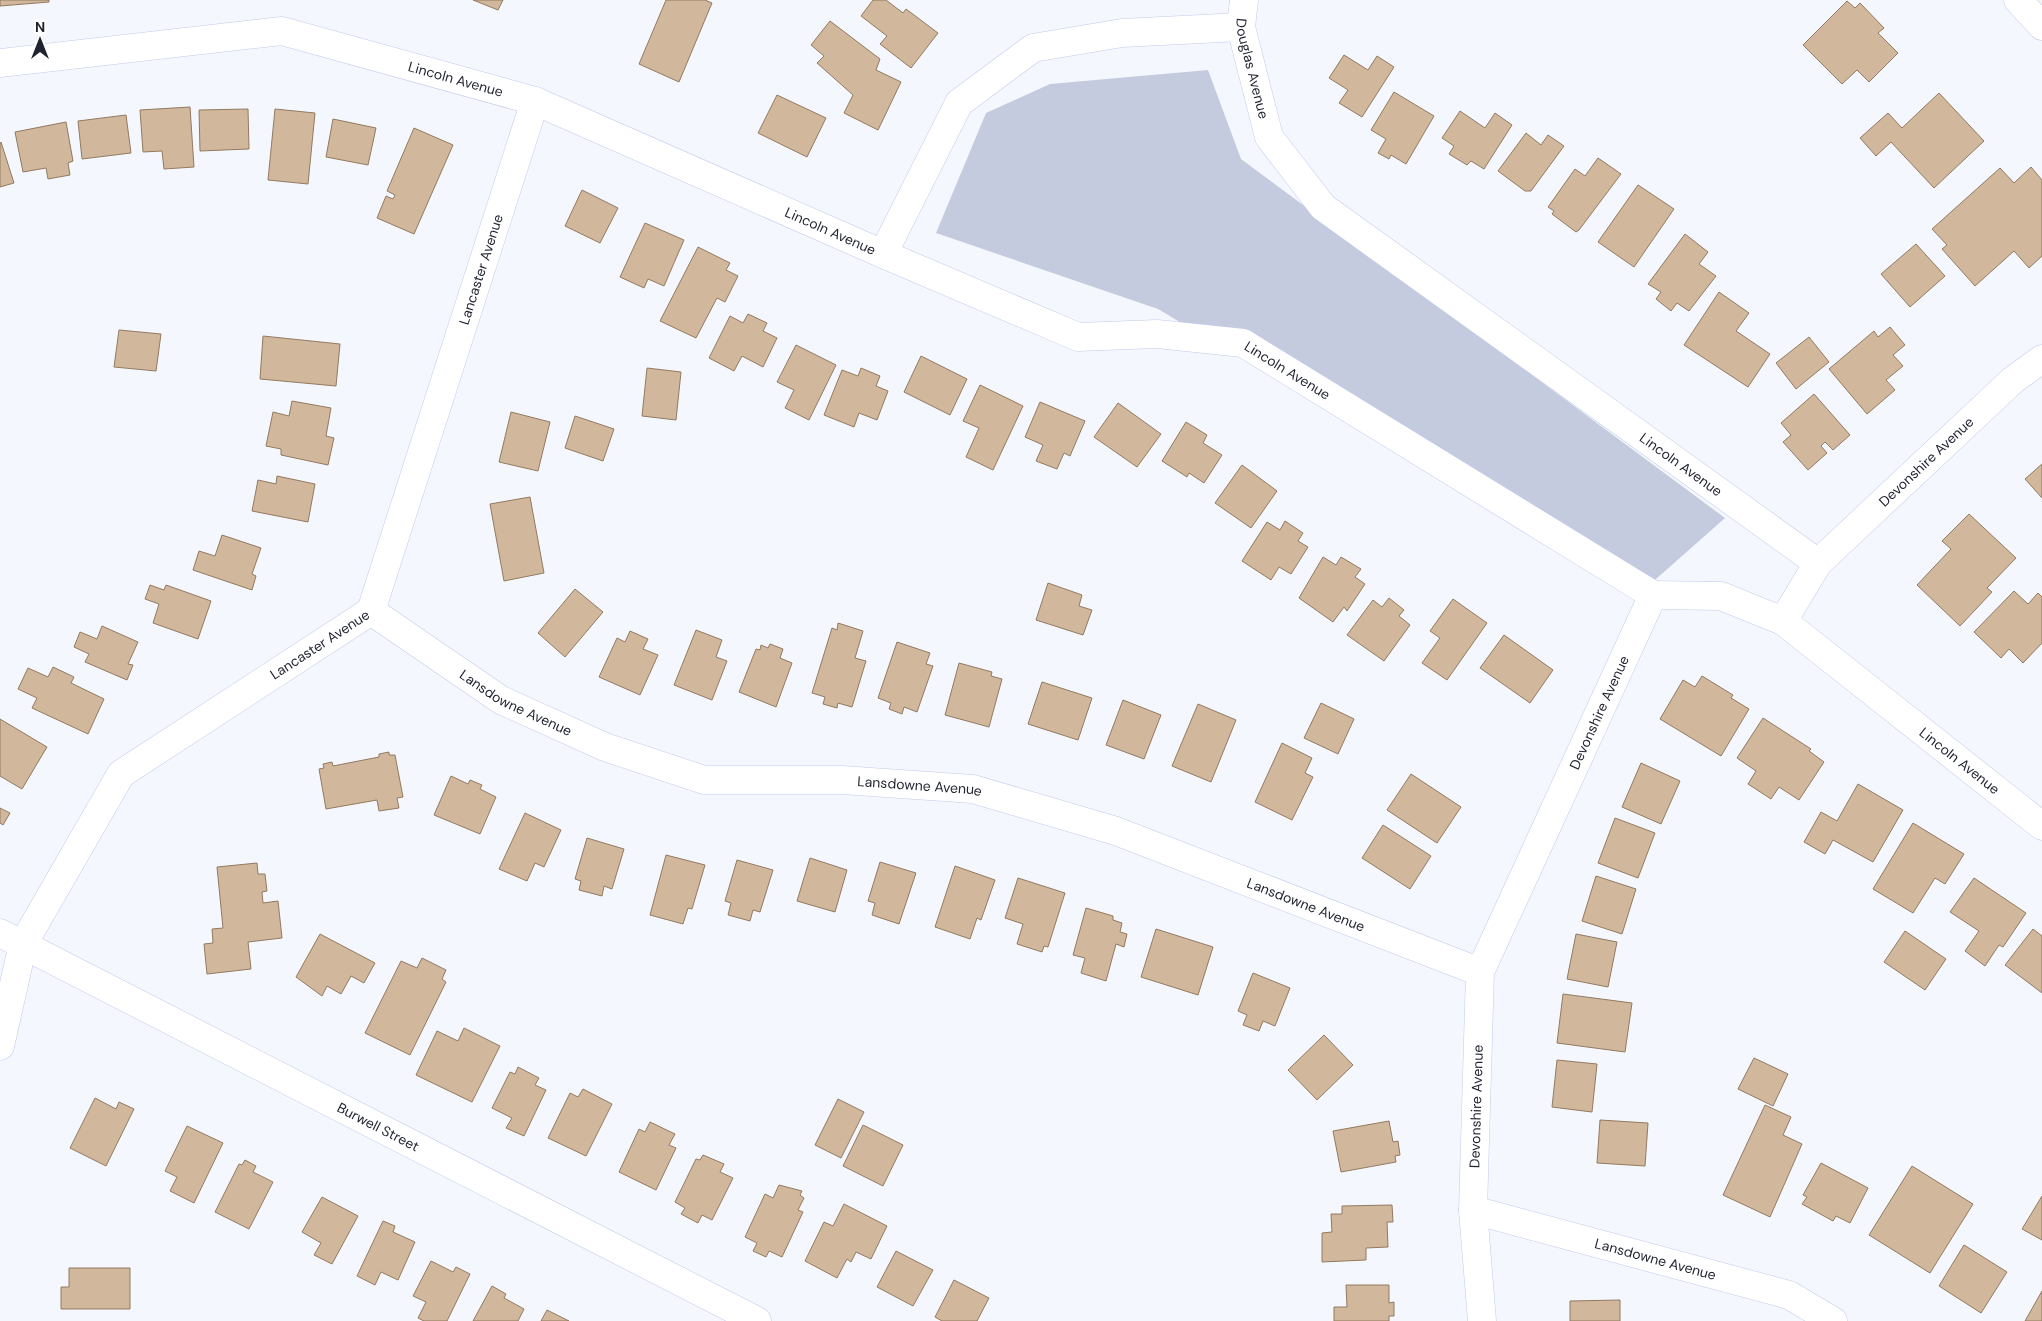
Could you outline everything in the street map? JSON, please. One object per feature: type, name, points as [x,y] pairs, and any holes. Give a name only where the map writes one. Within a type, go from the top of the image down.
[{"type":"street","name":"Douglas Avenue","points":[[1244,0],[1241,27],[1269,137]]},
{"type":"street","points":[[2018,0],[2042,26]]},
{"type":"street","name":"Lincoln Avenue","points":[[883,254],[959,103],[1033,48],[1122,33],[1241,27]]},
{"type":"street","name":"Lincoln Avenue","points":[[0,63],[282,31],[536,100],[883,254],[1078,337],[1157,334],[1243,343],[1653,595]]},
{"type":"street","name":"Lancaster Avenue","points":[[0,1046],[11,939],[121,774],[371,611],[536,100]]},
{"type":"street","name":"Lincoln Avenue","points":[[1269,137],[1323,207],[1818,563]]},
{"type":"street","name":"Devonshire Avenue","points":[[1784,621],[1818,563],[2013,380],[2042,359]]},
{"type":"street","points":[[1653,595],[1721,596],[1784,621]]},
{"type":"street","name":"Devonshire Avenue","points":[[1482,1321],[1473,1210],[1480,972],[1653,595]]},
{"type":"street","name":"Lansdowne Avenue","points":[[371,611],[501,700],[605,747],[704,780],[842,780],[973,789],[1116,831],[1480,972]]},
{"type":"street","name":"Lincoln Avenue","points":[[1784,621],[2042,826]]},
{"type":"street","name":"Burwell Street","points":[[11,939],[757,1321]]},
{"type":"street","name":"Lansdowne Avenue","points":[[1473,1210],[1789,1295],[1833,1321]]},
{"type":"shaded area","points":[[1208,70],[1241,159],[1725,518],[1638,595],[1158,309],[936,233],[986,113],[1050,84]]},
{"type":"building","points":[[0,0],[49,0],[49,2],[0,6]]},
{"type":"building","points":[[473,0],[503,0],[498,10]]},
{"type":"building","points":[[666,0],[705,0],[712,3],[679,82],[639,64]]},
{"type":"building","points":[[873,0],[886,0],[903,13],[906,9],[938,33],[911,68],[880,44],[887,36],[861,16]]},
{"type":"building","points":[[1847,1],[1855,8],[1860,3],[1884,28],[1878,33],[1898,53],[1869,82],[1857,70],[1842,84],[1803,45]]},
{"type":"building","points":[[830,21],[880,59],[876,70],[901,82],[878,130],[844,113],[853,95],[817,63],[824,56],[811,45]]},
{"type":"building","points":[[1344,55],[1368,70],[1377,56],[1394,67],[1362,117],[1339,103],[1348,90],[1329,78]]},
{"type":"building","points":[[1394,92],[1434,116],[1406,164],[1391,155],[1389,159],[1378,153],[1386,139],[1371,130]]},
{"type":"building","points":[[1939,93],[1984,141],[1934,188],[1891,142],[1876,156],[1860,138],[1888,113],[1902,128]]},
{"type":"building","points":[[777,95],[826,118],[807,157],[758,133]]},
{"type":"building","points":[[190,107],[194,167],[164,169],[162,151],[143,152],[140,110]]},
{"type":"building","points":[[248,109],[249,149],[200,151],[199,110]]},
{"type":"building","points":[[275,109],[315,113],[308,184],[268,180]]},
{"type":"building","points":[[1460,111],[1485,128],[1495,113],[1512,125],[1484,169],[1471,161],[1467,165],[1449,154],[1454,146],[1442,138]]},
{"type":"building","points":[[126,115],[131,153],[82,159],[78,121]]},
{"type":"building","points":[[333,119],[376,128],[368,165],[326,157]]},
{"type":"building","points":[[66,122],[73,161],[68,163],[70,175],[48,179],[46,168],[23,172],[15,132]]},
{"type":"building","points":[[414,128],[453,145],[414,234],[377,218],[386,196],[393,199],[395,195],[387,191]]},
{"type":"building","points":[[1526,133],[1541,145],[1548,135],[1564,146],[1531,191],[1525,191],[1498,171]]},
{"type":"building","points":[[0,143],[14,183],[0,187]]},
{"type":"building","points":[[1598,158],[1621,174],[1576,232],[1552,214],[1554,211],[1548,207],[1575,169],[1585,176]]},
{"type":"building","points":[[2031,167],[2042,180],[2042,256],[2029,268],[2014,251],[1975,286],[1942,249],[1947,245],[1932,229],[2000,168],[2014,183]]},
{"type":"building","points":[[1638,185],[1674,209],[1634,267],[1598,242]]},
{"type":"building","points":[[582,190],[618,208],[600,243],[565,226]]},
{"type":"building","points":[[645,223],[684,240],[664,286],[648,279],[644,288],[620,277]]},
{"type":"building","points":[[1685,234],[1708,252],[1699,264],[1716,276],[1689,311],[1677,303],[1671,311],[1656,299],[1661,292],[1648,284]]},
{"type":"building","points":[[1916,244],[1945,276],[1910,307],[1881,274]]},
{"type":"building","points":[[698,247],[730,263],[726,270],[738,276],[725,302],[717,298],[696,338],[660,321]]},
{"type":"building","points":[[1719,292],[1749,313],[1736,331],[1770,354],[1748,387],[1684,345]]},
{"type":"building","points":[[748,314],[767,323],[763,331],[777,338],[763,367],[742,356],[734,371],[709,358],[730,316],[743,323]]},
{"type":"building","points":[[1890,327],[1905,345],[1893,355],[1903,366],[1886,380],[1895,390],[1867,414],[1829,369],[1874,331],[1878,337]]},
{"type":"building","points":[[119,330],[161,334],[156,371],[114,367]]},
{"type":"building","points":[[263,336],[340,344],[336,386],[260,379]]},
{"type":"building","points":[[1809,337],[1829,362],[1796,389],[1776,363]]},
{"type":"building","points":[[796,345],[836,365],[809,420],[785,408],[794,390],[777,382]]},
{"type":"building","points":[[921,356],[967,379],[950,415],[904,392]]},
{"type":"building","points":[[647,368],[681,372],[676,420],[642,416]]},
{"type":"building","points":[[861,368],[880,376],[876,386],[888,391],[877,420],[859,413],[854,427],[824,415],[842,370],[858,376]]},
{"type":"building","points":[[980,385],[1023,406],[993,470],[966,457],[979,428],[963,421]]},
{"type":"building","points":[[1814,394],[1850,435],[1833,450],[1825,442],[1821,446],[1827,453],[1808,470],[1783,442],[1791,435],[1781,423]]},
{"type":"building","points":[[292,401],[331,408],[326,436],[334,438],[328,465],[281,455],[281,449],[266,446],[273,412],[289,416]]},
{"type":"building","points":[[1040,402],[1085,421],[1070,456],[1064,453],[1057,469],[1036,461],[1043,445],[1025,437]]},
{"type":"building","points":[[1118,403],[1161,434],[1137,467],[1094,437]]},
{"type":"building","points":[[511,412],[550,422],[538,471],[499,462]]},
{"type":"building","points":[[575,416],[614,429],[603,461],[565,448]]},
{"type":"building","points":[[1186,422],[1207,435],[1203,443],[1222,455],[1204,483],[1189,473],[1187,477],[1162,461]]},
{"type":"building","points":[[2042,464],[2042,498],[2025,479]]},
{"type":"building","points":[[1242,465],[1277,491],[1251,528],[1215,503]]},
{"type":"building","points":[[277,476],[315,484],[308,522],[252,511],[258,480],[276,484]]},
{"type":"building","points":[[530,497],[544,573],[504,581],[490,504]]},
{"type":"building","points":[[1969,514],[2016,558],[1987,588],[1992,592],[1960,626],[1917,585],[1951,549],[1942,541]]},
{"type":"building","points":[[1285,521],[1303,533],[1298,541],[1308,547],[1291,574],[1279,567],[1271,580],[1242,561],[1267,522],[1280,530]]},
{"type":"building","points":[[222,535],[261,548],[252,574],[256,576],[252,590],[193,570],[199,551],[215,556]]},
{"type":"building","points":[[1323,557],[1336,565],[1341,557],[1361,569],[1355,577],[1365,584],[1347,611],[1344,607],[1333,622],[1299,598]]},
{"type":"building","points":[[1048,583],[1082,595],[1079,606],[1092,610],[1083,635],[1036,620]]},
{"type":"building","points":[[150,585],[164,590],[166,585],[211,601],[198,639],[153,623],[159,604],[145,599]]},
{"type":"building","points":[[575,589],[603,612],[565,657],[538,633]]},
{"type":"building","points":[[2014,591],[2028,604],[2038,593],[2042,597],[2042,643],[2023,663],[2009,649],[2001,658],[1974,632]]},
{"type":"building","points":[[1389,598],[1404,610],[1399,616],[1410,625],[1384,661],[1347,635],[1373,600],[1382,607]]},
{"type":"building","points":[[1453,599],[1487,623],[1447,680],[1422,663],[1440,638],[1430,631]]},
{"type":"building","points":[[838,623],[863,631],[855,658],[866,661],[852,707],[838,703],[837,708],[823,704],[825,697],[812,693],[832,628],[837,630]]},
{"type":"building","points":[[102,626],[138,642],[128,664],[133,665],[127,680],[85,662],[89,654],[74,647],[80,632],[97,639]]},
{"type":"building","points":[[696,630],[722,640],[716,657],[727,661],[712,700],[674,685]]},
{"type":"building","points":[[630,631],[648,639],[643,649],[658,655],[640,695],[599,677],[617,638],[625,642]]},
{"type":"building","points":[[1504,635],[1553,670],[1530,703],[1480,668]]},
{"type":"building","points":[[897,642],[930,653],[926,664],[933,666],[917,712],[904,707],[902,714],[889,709],[891,703],[878,698]]},
{"type":"building","points":[[770,644],[783,649],[780,658],[792,663],[776,707],[739,692],[756,649],[760,650],[761,645],[768,648]]},
{"type":"building","points":[[959,663],[992,672],[991,676],[1002,679],[989,727],[945,715]]},
{"type":"building","points":[[53,667],[74,677],[71,683],[104,699],[88,734],[32,708],[37,698],[18,689],[28,668],[48,677]]},
{"type":"building","points":[[1702,676],[1733,695],[1731,698],[1749,709],[1721,756],[1660,719],[1683,680],[1695,687]]},
{"type":"building","points":[[1042,682],[1092,698],[1078,740],[1028,724]]},
{"type":"building","points":[[1123,700],[1161,715],[1144,759],[1106,745]]},
{"type":"building","points":[[1321,703],[1354,719],[1338,754],[1304,738]]},
{"type":"building","points":[[1198,704],[1236,720],[1211,782],[1172,766]]},
{"type":"building","points":[[1763,718],[1811,749],[1809,751],[1824,762],[1799,800],[1779,787],[1771,799],[1748,784],[1756,771],[1737,758]]},
{"type":"building","points":[[0,719],[47,747],[22,789],[0,776]]},
{"type":"building","points":[[1282,743],[1312,758],[1305,773],[1313,777],[1292,820],[1255,802]]},
{"type":"building","points":[[389,752],[389,755],[395,755],[403,797],[397,798],[399,808],[379,811],[377,800],[326,809],[319,769],[324,768],[323,764],[332,762],[333,766],[379,757],[379,754]]},
{"type":"building","points":[[1641,763],[1680,781],[1661,824],[1622,807]]},
{"type":"building","points":[[1411,774],[1461,807],[1437,843],[1387,810]]},
{"type":"building","points":[[451,776],[468,784],[470,780],[482,785],[480,789],[496,797],[480,834],[434,815]]},
{"type":"building","points":[[1858,784],[1903,810],[1873,862],[1833,840],[1825,854],[1804,842],[1821,812],[1837,821]]},
{"type":"building","points":[[0,808],[10,813],[3,825],[0,823]]},
{"type":"building","points":[[525,813],[561,830],[544,867],[535,863],[527,881],[499,869]]},
{"type":"building","points":[[1615,818],[1655,833],[1638,878],[1598,863]]},
{"type":"building","points":[[1913,823],[1964,854],[1945,884],[1935,878],[1913,913],[1873,889]]},
{"type":"building","points":[[1383,825],[1431,856],[1410,889],[1362,858]]},
{"type":"building","points":[[587,838],[624,849],[612,889],[604,886],[602,896],[579,890],[581,881],[575,879]]},
{"type":"building","points":[[666,855],[705,865],[692,909],[688,908],[683,924],[650,915]]},
{"type":"building","points":[[810,858],[847,870],[835,912],[797,901]]},
{"type":"building","points":[[737,860],[773,870],[760,912],[753,910],[750,921],[728,915],[731,903],[725,901]]},
{"type":"building","points":[[880,862],[916,873],[899,924],[872,915],[875,903],[868,901]]},
{"type":"building","points":[[257,863],[258,874],[265,874],[267,891],[262,892],[263,903],[278,901],[282,938],[248,942],[251,969],[207,974],[204,944],[213,943],[212,929],[223,928],[217,867]]},
{"type":"building","points":[[955,866],[995,880],[981,920],[977,918],[970,939],[935,927]]},
{"type":"building","points":[[1596,876],[1636,889],[1622,934],[1582,921]]},
{"type":"building","points":[[1018,878],[1065,893],[1048,947],[1044,946],[1042,952],[1017,944],[1023,924],[1005,918]]},
{"type":"building","points":[[1974,878],[2026,913],[2003,947],[1999,945],[1985,966],[1965,951],[1979,931],[1950,912]]},
{"type":"building","points":[[1086,908],[1113,916],[1113,920],[1122,923],[1120,932],[1127,934],[1124,947],[1116,944],[1106,981],[1081,973],[1085,958],[1073,955]]},
{"type":"building","points":[[1156,929],[1213,947],[1198,995],[1141,977]]},
{"type":"building","points":[[2033,929],[2042,936],[2042,993],[2005,965]]},
{"type":"building","points":[[1905,931],[1946,959],[1925,990],[1884,962]]},
{"type":"building","points":[[320,934],[375,963],[364,983],[351,976],[341,994],[327,986],[322,996],[296,977]]},
{"type":"building","points":[[1576,934],[1617,942],[1608,987],[1567,979]]},
{"type":"building","points":[[422,958],[446,970],[442,979],[446,982],[410,1055],[365,1033],[401,961],[417,968]]},
{"type":"building","points":[[1253,973],[1290,988],[1275,1026],[1263,1021],[1259,1031],[1243,1025],[1247,1015],[1238,1011]]},
{"type":"building","points":[[1563,994],[1632,1003],[1625,1052],[1557,1043]]},
{"type":"building","points":[[464,1028],[500,1046],[472,1102],[416,1075],[437,1031],[458,1041]]},
{"type":"building","points":[[1324,1035],[1353,1065],[1317,1100],[1288,1070]]},
{"type":"building","points":[[1754,1058],[1788,1074],[1773,1106],[1738,1089]]},
{"type":"building","points":[[1557,1060],[1597,1064],[1592,1112],[1552,1107]]},
{"type":"building","points":[[518,1067],[539,1078],[535,1085],[546,1090],[524,1136],[506,1128],[512,1118],[492,1108],[510,1072],[515,1074]]},
{"type":"building","points":[[583,1089],[612,1104],[586,1156],[548,1138],[570,1093],[578,1097]]},
{"type":"building","points":[[95,1098],[116,1109],[119,1102],[134,1109],[106,1166],[70,1148]]},
{"type":"building","points":[[838,1099],[864,1112],[841,1158],[815,1145]]},
{"type":"building","points":[[1765,1105],[1791,1117],[1783,1135],[1802,1144],[1770,1217],[1723,1195]]},
{"type":"building","points":[[1600,1120],[1648,1123],[1645,1166],[1597,1163]]},
{"type":"building","points":[[1389,1121],[1393,1142],[1398,1141],[1400,1155],[1395,1156],[1396,1162],[1341,1172],[1333,1131]]},
{"type":"building","points":[[650,1122],[675,1134],[669,1145],[676,1148],[656,1190],[619,1172],[639,1129],[645,1132]]},
{"type":"building","points":[[863,1125],[903,1145],[883,1186],[843,1166]]},
{"type":"building","points":[[187,1126],[223,1143],[194,1203],[170,1191],[177,1177],[165,1171]]},
{"type":"building","points":[[703,1155],[724,1164],[720,1172],[733,1178],[712,1220],[702,1215],[698,1223],[681,1214],[685,1208],[675,1202],[696,1159],[700,1160]]},
{"type":"building","points":[[245,1160],[256,1166],[253,1172],[273,1182],[249,1229],[215,1212],[239,1164],[242,1165]]},
{"type":"building","points":[[1821,1163],[1868,1188],[1850,1223],[1836,1216],[1833,1221],[1802,1204],[1807,1197],[1803,1195]]},
{"type":"building","points":[[1912,1166],[1973,1204],[1930,1273],[1869,1235]]},
{"type":"building","points":[[779,1185],[802,1191],[800,1195],[804,1198],[798,1210],[803,1212],[782,1257],[769,1251],[766,1257],[753,1251],[757,1243],[745,1237],[765,1194],[773,1198]]},
{"type":"building","points":[[2042,1196],[2042,1240],[2022,1229]]},
{"type":"building","points":[[322,1197],[358,1216],[332,1264],[314,1255],[321,1243],[302,1232]]},
{"type":"building","points":[[844,1204],[887,1226],[871,1259],[856,1252],[851,1262],[847,1259],[837,1278],[805,1261],[824,1222],[833,1226]]},
{"type":"building","points":[[1392,1205],[1393,1222],[1387,1222],[1388,1247],[1366,1248],[1366,1260],[1322,1262],[1322,1233],[1332,1232],[1331,1214],[1342,1214],[1342,1206]]},
{"type":"building","points":[[383,1221],[395,1226],[393,1232],[415,1242],[398,1280],[381,1272],[375,1285],[357,1276]]},
{"type":"building","points":[[1964,1245],[2007,1272],[1981,1313],[1939,1286]]},
{"type":"building","points":[[896,1251],[933,1270],[913,1306],[877,1287]]},
{"type":"building","points":[[431,1261],[453,1272],[456,1267],[470,1274],[447,1321],[424,1321],[418,1318],[426,1302],[413,1296]]},
{"type":"building","points":[[69,1268],[130,1268],[130,1309],[61,1309],[61,1287],[69,1287]]},
{"type":"building","points":[[954,1280],[989,1298],[977,1321],[942,1321],[935,1317]]},
{"type":"building","points":[[1346,1285],[1389,1285],[1389,1303],[1394,1302],[1394,1316],[1389,1316],[1389,1321],[1334,1321],[1334,1307],[1347,1307]]},
{"type":"building","points":[[492,1286],[506,1294],[504,1298],[524,1309],[518,1321],[473,1321]]},
{"type":"building","points":[[2042,1291],[2042,1321],[2025,1321]]},
{"type":"building","points":[[1620,1300],[1620,1321],[1570,1321],[1570,1301]]},
{"type":"building","points":[[547,1310],[569,1321],[541,1321]]}]
